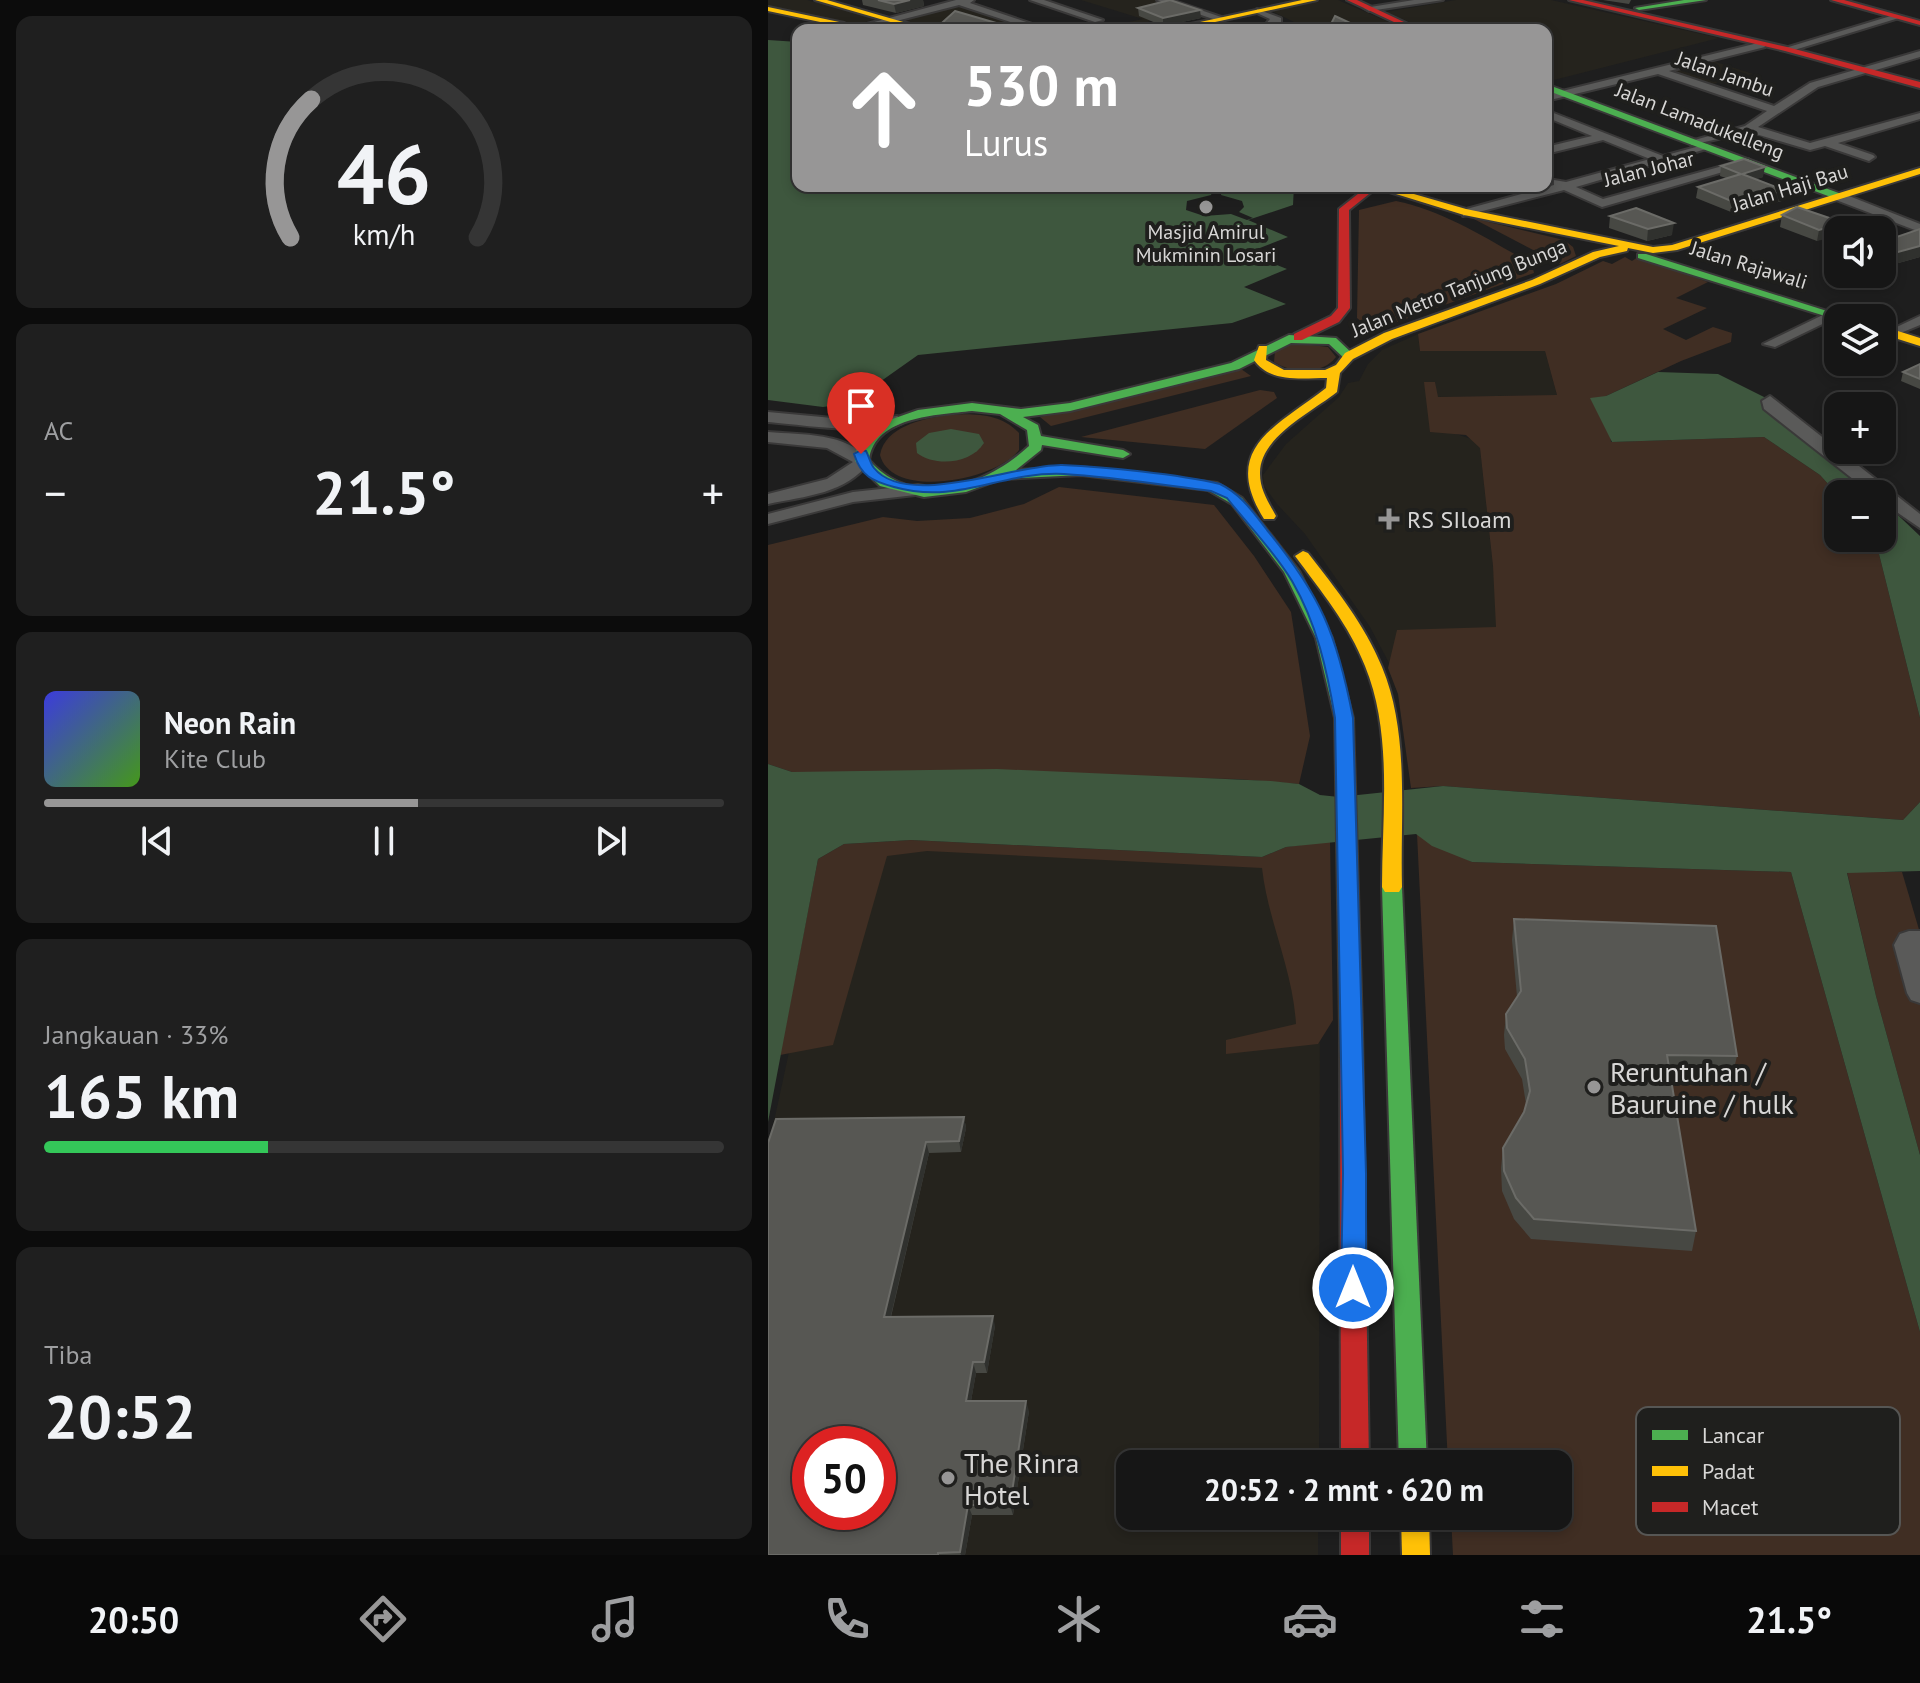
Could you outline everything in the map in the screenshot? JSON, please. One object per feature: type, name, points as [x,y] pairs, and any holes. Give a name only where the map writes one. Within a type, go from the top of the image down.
[{"type":"main road","points":[[819,0],[907,24]]},
{"type":"main road","points":[[1223,23],[1260,11],[1313,0]]},
{"type":"main road","points":[[1351,0],[1404,24]]},
{"type":"main road","points":[[1573,0],[1680,24],[1920,88]]},
{"type":"main road","points":[[1675,0],[1701,0]]},
{"type":"main road","points":[[1609,8],[1701,0]]},
{"type":"main road","points":[[1835,0],[1920,23]]},
{"type":"main road","points":[[1645,3],[1680,24]]},
{"type":"main road","points":[[768,9],[838,24]]},
{"type":"main road","points":[[1762,45],[1787,49],[1855,71]]},
{"type":"main road","name":"Jalan Lamadukelleng","points":[[1552,93],[1840,197]]},
{"type":"main road","name":"Jalan Haji Bau","points":[[1637,252],[1673,256],[1920,171]]},
{"type":"main road","name":"Jalan Metro Tanjung Bunga","points":[[897,421],[945,408],[1041,411],[1090,402],[1236,365],[1263,349],[1335,319],[1344,308],[1344,209],[1366,192]]},
{"type":"main road","points":[[1395,192],[1467,213],[1637,252]]},
{"type":"main road","name":"Jalan Metro Tanjung Bunga","points":[[1334,371],[1349,356],[1403,330],[1585,261],[1637,252]]},
{"type":"main road","name":"Jalan Rajawali","points":[[1673,256],[1824,316]]},
{"type":"main road","points":[[1344,308],[1346,321],[1356,328],[1379,333],[1403,330]]},
{"type":"main road","points":[[1896,335],[1920,342]]},
{"type":"main road","points":[[1292,338],[1327,340],[1341,345],[1349,356]]},
{"type":"main road","points":[[1239,449],[1299,401],[1300,385],[1290,376],[1265,367],[1259,356],[1263,349]]},
{"type":"main road","points":[[1005,476],[1029,459],[1038,440],[1080,424],[1248,382],[1334,371],[1332,389],[1252,459],[1246,476],[1250,494]]},
{"type":"main road","points":[[1004,411],[1029,423],[1038,440]]},
{"type":"main road","points":[[897,421],[867,443],[861,454],[862,461],[877,478],[920,490],[971,487],[1005,476],[1039,470],[1087,471],[1196,483],[1232,495],[1299,579],[1322,627],[1335,669],[1344,718],[1354,1173],[1355,1450]]},
{"type":"main road","points":[[1038,440],[1135,456]]},
{"type":"main road","points":[[1211,466],[1237,479],[1311,566],[1363,642],[1376,670],[1388,713],[1412,1450]]},
{"type":"main road","points":[[1355,1530],[1355,1555]]},
{"type":"main road","points":[[1415,1530],[1416,1555]]},
{"type":"street","points":[[1035,0],[1098,20]]},
{"type":"street","points":[[1162,0],[1223,23]]},
{"type":"street","points":[[1376,11],[1438,0],[1376,11]]},
{"type":"street","points":[[876,24],[964,1],[1028,24]]},
{"type":"street","points":[[1260,11],[1278,20],[1269,24]]},
{"type":"street","points":[[1787,49],[1897,17]]},
{"type":"street","points":[[1552,93],[1660,71],[1762,45]]},
{"type":"street","points":[[1552,181],[1661,159],[1749,128],[1803,90],[1855,71],[1920,54]]},
{"type":"street","name":"Jalan Jambu","points":[[1660,71],[1777,111]]},
{"type":"street","points":[[1749,128],[1804,146],[1827,143],[1920,116]]},
{"type":"street","points":[[1552,117],[1661,159]]},
{"type":"street","points":[[1552,129],[1573,124]]},
{"type":"street","points":[[1552,149],[1604,136]]},
{"type":"street","points":[[1827,143],[1869,157]]},
{"type":"street","points":[[1612,157],[1639,150]]},
{"type":"street","name":"Jalan Johar","points":[[1552,177],[1560,178],[1602,203],[1748,163]]},
{"type":"street","points":[[1467,213],[1523,192]]},
{"type":"street","points":[[1840,197],[1920,228]]},
{"type":"street","points":[[1896,328],[1920,320]]},
{"type":"street","points":[[1770,344],[1812,325],[1824,324]]},
{"type":"street","points":[[1770,401],[1770,406],[1920,523]]},
{"type":"street","points":[[768,417],[854,425],[897,421]]},
{"type":"street","points":[[768,437],[840,446],[862,461],[858,469],[846,477],[768,499]]},
{"type":"street","points":[[768,519],[853,497],[920,490]]},
{"type":"street","points":[[1920,940],[1909,940],[1906,945],[1920,993]]},
{"type":"shaded area","points":[[768,0],[807,0],[877,19],[849,24],[768,7]]},
{"type":"shaded area","points":[[1081,0],[1156,0],[1197,11],[1148,21],[1154,24],[1119,24],[1143,19]]},
{"type":"shaded area","points":[[1321,0],[1338,0],[1393,24],[1298,24],[1270,10]]},
{"type":"shaded area","points":[[1456,0],[1551,0],[1719,38],[1552,80],[1552,24],[1414,24],[1386,12]]},
{"type":"shaded area","points":[[958,4],[1018,24],[916,24],[898,18]]},
{"type":"shaded area","points":[[1094,20],[1105,24],[1077,24]]},
{"type":"shaded area","points":[[768,40],[792,42],[792,192],[1294,192],[1293,205],[1248,220],[1288,237],[1247,253],[1287,269],[1244,287],[1286,304],[1232,323],[918,355],[850,403],[823,407],[768,400]]},
{"type":"shaded area","points":[[1713,61],[1753,74],[1709,85],[1668,71]]},
{"type":"shaded area","points":[[1396,201],[1466,227],[1532,264],[1534,273],[1386,326],[1363,323],[1357,318],[1359,210]]},
{"type":"shaded area","points":[[1472,218],[1564,240],[1573,247],[1576,256],[1560,264]]},
{"type":"shaded area","points":[[1625,257],[1632,261],[1638,257],[1708,282],[1676,298],[1707,308],[1663,329],[1686,340],[1713,327],[1732,333],[1731,342],[1606,396],[1611,442],[1764,437],[1824,480],[1824,552],[1878,552],[1920,718],[1920,802],[1903,820],[1443,786],[1411,788],[1398,694],[1388,668],[1397,630],[1496,627],[1493,566],[1480,448],[1466,435],[1430,432],[1424,382],[1435,382],[1438,397],[1557,395],[1545,351],[1420,351],[1418,334],[1556,284],[1603,261],[1612,264]]},
{"type":"shaded area","name":"RS SIloam","points":[[1418,334],[1420,351],[1545,351],[1557,395],[1437,397],[1435,382],[1425,382],[1456,434],[1474,440],[1480,448],[1500,630],[1398,680],[1370,627],[1305,534],[1264,486],[1263,475],[1286,444],[1339,397],[1348,383],[1359,381],[1368,364],[1382,350]]},
{"type":"shaded area","points":[[1295,343],[1328,347],[1336,357],[1323,367],[1306,370],[1274,362],[1275,351]]},
{"type":"shaded area","points":[[1241,369],[1251,376],[1051,426],[1040,417]]},
{"type":"shaded area","points":[[1658,372],[1718,374],[1766,398],[1766,404],[1824,452],[1824,464],[1838,464],[1857,480],[1824,480],[1764,437],[1612,442],[1590,398],[1606,396]]},
{"type":"shaded area","points":[[1260,390],[1274,392],[1277,398],[1205,449],[1081,437]]},
{"type":"shaded area","points":[[947,415],[976,415],[1004,421],[1019,433],[1019,450],[990,470],[946,481],[924,482],[904,478],[889,469],[880,455],[889,437],[906,426]]},
{"type":"shaded area","points":[[951,429],[979,434],[984,443],[971,455],[952,461],[933,460],[917,453],[916,443],[929,433]]},
{"type":"shaded area","points":[[1059,487],[1214,505],[1254,556],[1291,612],[1310,736],[1299,784],[1236,779],[792,772],[768,764],[768,545],[883,517],[917,521],[970,518],[1024,504]]},
{"type":"shaded area","points":[[1896,513],[1920,536],[1920,718],[1878,552],[1896,552]]},
{"type":"shaded area","points":[[768,764],[792,772],[997,769],[1271,781],[1299,784],[1320,795],[1339,797],[1443,786],[1903,820],[1920,802],[1920,871],[1847,873],[1876,996],[1920,1155],[1920,1332],[1791,872],[1472,862],[1432,846],[1416,834],[1286,847],[1262,857],[911,840],[844,844],[818,859],[768,1122]]},
{"type":"shaded area","points":[[1417,834],[1472,862],[1791,872],[1920,1332],[1920,1555],[1453,1555],[1452,1530],[1572,1530],[1572,1450],[1447,1450]]},
{"type":"shaded area","points":[[911,840],[1262,857],[1286,847],[1330,841],[1333,1020],[1318,1044],[1226,1054],[1226,1040],[1296,1024],[1290,984],[1262,868],[927,851],[887,856],[833,1045],[780,1055],[818,859],[844,844]]},
{"type":"shaded area","points":[[869,847],[1310,860],[1320,963],[1319,1450],[1116,1450],[1116,1530],[1318,1530],[1318,1555],[768,1555],[770,1140],[819,913]]},
{"type":"shaded area","points":[[1847,872],[1902,872],[1920,933],[1920,1155],[1876,996]]},
{"type":"pier","points":[[1212,192],[1222,192],[1221,195],[1242,201],[1244,207],[1239,212],[1253,218],[1247,220],[1231,214],[1204,216],[1186,210],[1187,201],[1211,195]]},
{"type":"building","points":[[878,0],[910,0],[894,4]]},
{"type":"building","points":[[1170,0],[1200,10],[1163,18],[1138,8]]},
{"type":"building","points":[[955,11],[1000,24],[948,24],[943,22]]},
{"type":"building","points":[[1335,16],[1352,24],[1331,24]]},
{"type":"building","points":[[1744,159],[1765,167],[1742,174],[1784,190],[1738,204],[1698,187],[1741,174],[1721,166]]},
{"type":"building","points":[[1797,207],[1824,216],[1824,229],[1819,230],[1782,215]]},
{"type":"building","points":[[1636,208],[1674,223],[1648,229],[1610,216]]},
{"type":"building","points":[[1920,229],[1920,246],[1898,252],[1896,237]]},
{"type":"building","points":[[1920,364],[1920,379],[1903,372]]},
{"type":"building","name":"Reruntuhan / Bauruine / hulk","points":[[1514,919],[1716,926],[1737,1056],[1667,1055],[1696,1231],[1534,1219],[1516,1198],[1504,1171],[1503,1148],[1524,1112],[1530,1091],[1525,1059],[1507,1028],[1506,1014],[1521,991]]},
{"type":"building","points":[[964,1117],[959,1141],[926,1142],[884,1317],[993,1316],[984,1362],[973,1362],[966,1401],[1026,1401],[1010,1505],[968,1505],[960,1552],[938,1555],[768,1555],[768,1143],[776,1119]]},
{"type":"traffic: fast","points":[[1639,8],[1702,0]]},
{"type":"traffic: fast","points":[[1552,89],[1840,197]]},
{"type":"traffic: fast","points":[[1642,256],[1824,312]]},
{"type":"traffic: fast","points":[[1004,411],[1033,428],[1036,447],[1005,472],[986,481],[945,492],[904,490],[882,481],[862,461],[864,447],[872,435],[886,426],[923,413],[972,407],[1021,413],[1070,407],[1235,366],[1289,339],[1332,341],[1349,356]]},
{"type":"traffic: fast","points":[[1038,440],[1123,454]]},
{"type":"traffic: fast","points":[[1005,476],[1036,471],[1081,471],[1212,486],[1237,501],[1291,571],[1324,638],[1344,718],[1351,1028]]},
{"type":"traffic: fast","points":[[1392,887],[1412,1450]]},
{"type":"traffic: slow","points":[[819,0],[905,24]]},
{"type":"traffic: slow","points":[[1196,24],[1313,0]]},
{"type":"traffic: slow","points":[[768,9],[839,24]]},
{"type":"traffic: slow","points":[[1396,192],[1464,212],[1653,250],[1673,248],[1920,171]]},
{"type":"traffic: slow","points":[[1263,349],[1260,360],[1265,367],[1282,374],[1327,374],[1340,368],[1349,356],[1388,336],[1536,282],[1597,254],[1623,249]]},
{"type":"traffic: slow","points":[[1896,334],[1920,342]]},
{"type":"traffic: slow","points":[[1269,516],[1257,493],[1253,473],[1256,457],[1279,429],[1332,389],[1334,371]]},
{"type":"traffic: slow","points":[[1303,556],[1343,610],[1375,669],[1383,692],[1392,776],[1392,887]]},
{"type":"traffic: slow","points":[[1415,1530],[1416,1555]]},
{"type":"traffic: jam","points":[[1351,0],[1404,24]]},
{"type":"traffic: jam","points":[[1573,0],[1787,49],[1920,85]]},
{"type":"traffic: jam","points":[[1835,0],[1920,23]]},
{"type":"traffic: jam","points":[[1298,337],[1335,319],[1344,308],[1344,209],[1366,192]]},
{"type":"traffic: jam","points":[[1351,1028],[1355,1450]]},
{"type":"traffic: jam","points":[[1355,1530],[1355,1555]]},
{"type":"place","name":"Masjid Amirul Mukminin Losari","points":[[1206,207]]},
{"type":"place","name":"RS SIloam","points":[[1389,519]]},
{"type":"place","name":"Reruntuhan / Bauruine / hulk","points":[[1594,1087]]},
{"type":"place","name":"The Rinra Hotel","points":[[948,1478]]},
{"type":"route","points":[[861,454],[865,467],[877,478],[920,490],[958,489],[1024,471],[1062,470],[1215,487],[1232,495],[1299,579],[1322,627],[1335,669],[1344,718],[1354,1173],[1353,1288]]}]
